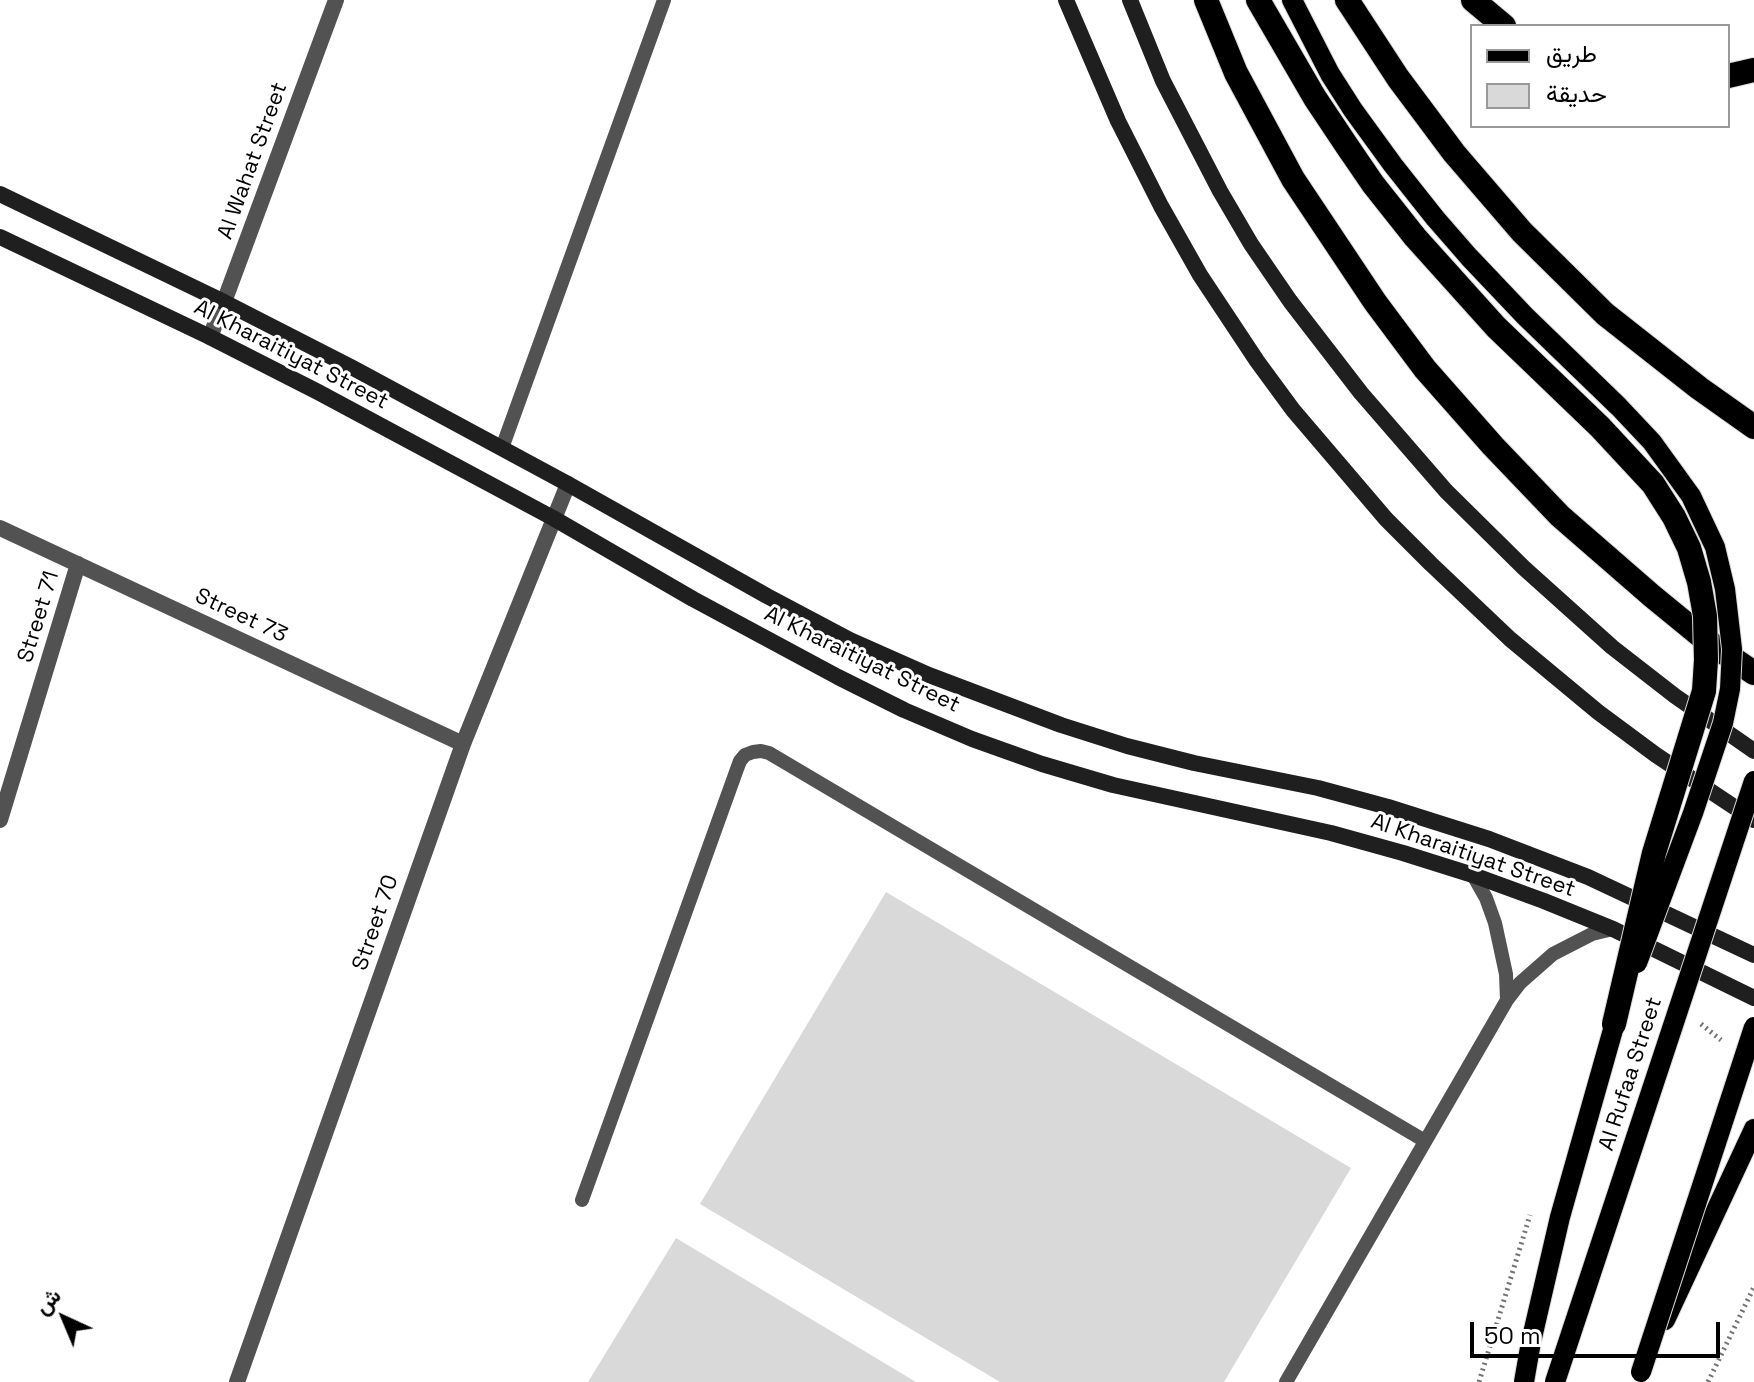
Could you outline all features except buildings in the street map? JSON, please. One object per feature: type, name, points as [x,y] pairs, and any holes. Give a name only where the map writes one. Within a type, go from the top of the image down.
[{"type":"highway","points":[[1206,0],[1236,73],[1293,179],[1375,302],[1425,369],[1560,516],[1707,641],[1754,673]]},
{"type":"highway","points":[[1258,0],[1331,122],[1373,184],[1415,237],[1496,327],[1600,427],[1653,484],[1689,548],[1705,616],[1704,691],[1654,853],[1614,1024]]},
{"type":"highway","points":[[1347,0],[1398,78],[1522,232],[1605,314],[1754,427]]},
{"type":"highway","points":[[1473,0],[1502,24]]},
{"type":"highway","points":[[1730,76],[1754,70]]},
{"type":"main road","points":[[1292,0],[1330,74],[1353,110],[1435,218],[1525,316],[1652,442],[1691,496],[1715,547],[1725,589],[1732,649],[1730,689],[1723,723],[1614,1024],[1560,1217],[1524,1382]]},
{"type":"main road","name":"Al Rufaa Street","points":[[1555,1382],[1754,781]]},
{"type":"main road","points":[[1639,1377],[1754,1027]]},
{"type":"main road","points":[[1639,1377],[1754,1129]]},
{"type":"street","name":"Al Wahat Street","points":[[210,337],[336,0]]},
{"type":"street","points":[[1066,0],[1118,121],[1161,206],[1208,287],[1293,410],[1386,519],[1510,639],[1632,738],[1754,820]]},
{"type":"street","points":[[1130,0],[1163,81],[1251,244],[1290,301],[1361,393],[1446,491],[1524,568],[1612,647],[1754,751]]},
{"type":"street","name":"Al Kharaitiyat Street","points":[[0,194],[353,368],[767,596],[850,640],[929,675],[982,697],[1127,746],[1318,788],[1489,839],[1588,877],[1754,955]]},
{"type":"street","name":"Al Kharaitiyat Street","points":[[0,237],[210,337],[331,399],[553,518],[693,599],[904,710],[972,739],[1113,785],[1331,833],[1473,875],[1613,929],[1754,998]]},
{"type":"street","name":"Street 70","points":[[237,1382],[463,744],[568,484]]},
{"type":"street","name":"Street 73","points":[[0,528],[463,744]]},
{"type":"street","name":"Street 71","points":[[0,820],[78,564]]},
{"type":"lane","points":[[502,448],[664,0]]},
{"type":"lane","points":[[582,1200],[740,761],[745,755],[761,751],[1425,1141]]},
{"type":"lane","points":[[1473,875],[1486,898],[1499,935],[1507,1000]]},
{"type":"lane","points":[[1286,1382],[1507,1000],[1528,975],[1553,954],[1592,934],[1613,929]]},
{"type":"path","points":[[1708,1382],[1754,1287]]},
{"type":"green space","points":[[886,892],[1351,1168],[1224,1382],[1000,1382],[700,1204]]},
{"type":"green space","points":[[676,1238],[916,1382],[588,1382]]}]
